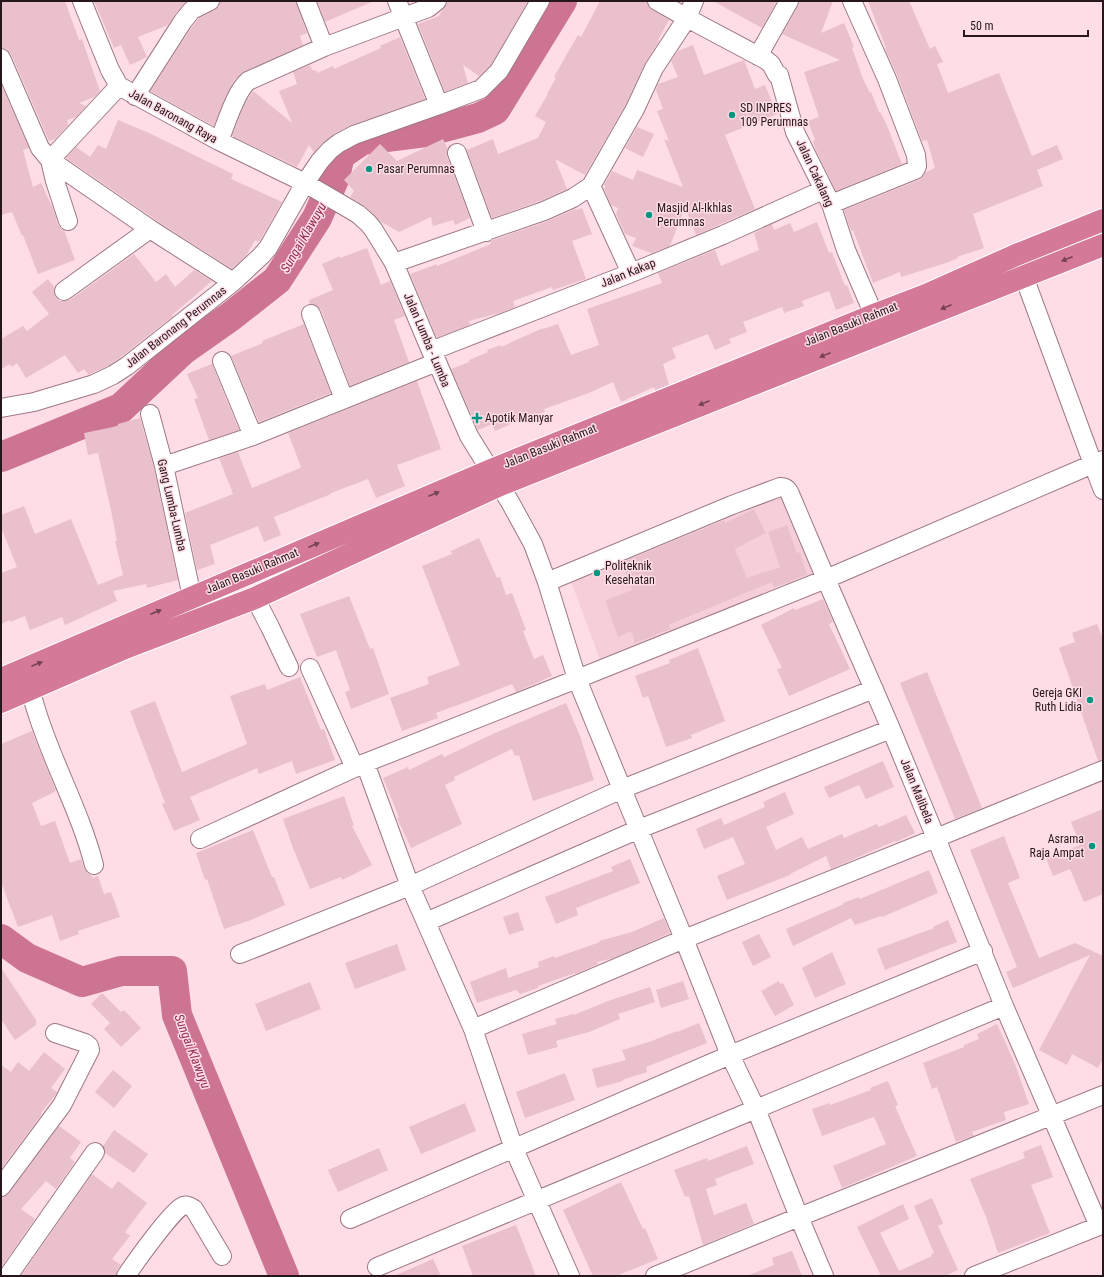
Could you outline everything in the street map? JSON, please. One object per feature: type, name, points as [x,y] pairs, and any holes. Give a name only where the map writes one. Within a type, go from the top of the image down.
[{"type":"highway","name":"Jalan Basuki Rahmat","points":[[755,373],[874,315],[926,295],[1016,255],[1103,220]]},
{"type":"highway","name":"Jalan Basuki Rahmat","points":[[1,702],[30,689],[121,639],[192,597],[495,478],[755,373],[1024,276],[1103,245]]},
{"type":"highway","name":"Jalan Basuki Rahmat","points":[[1,679],[121,639],[255,598],[495,478]]},
{"type":"street","name":"Jalan Baronang Raya","points":[[82,1],[110,70],[119,86],[219,142],[308,184],[358,214]]},
{"type":"street","points":[[135,96],[186,8],[192,10],[210,1]]},
{"type":"street","points":[[306,1],[324,47]]},
{"type":"street","points":[[219,142],[239,92],[248,81],[324,47],[400,9],[428,8],[437,1]]},
{"type":"street","name":"Jalan Baronang Perumnas","points":[[1,408],[52,397],[94,384],[127,366],[233,282],[255,262],[268,248],[308,184],[320,161],[330,150],[354,135],[478,91],[492,79],[498,71],[540,1]]},
{"type":"street","name":"Jalan Cakalang","points":[[657,1],[758,56],[770,64],[777,75],[779,75],[796,132],[827,197],[846,250],[874,315]]},
{"type":"street","points":[[394,263],[544,211],[573,198],[591,186],[635,109],[654,68],[687,18],[694,1]]},
{"type":"street","points":[[758,56],[789,1]]},
{"type":"street","name":"Jalan Kakap","points":[[164,466],[253,436],[344,399],[434,356],[631,272],[723,235],[827,197],[915,170],[917,166],[916,155],[887,79],[852,1]]},
{"type":"street","points":[[400,9],[439,106]]},
{"type":"street","points":[[1,58],[40,148],[50,160],[233,282]]},
{"type":"street","points":[[50,160],[119,86]]},
{"type":"street","points":[[456,153],[486,232]]},
{"type":"street","points":[[50,160],[68,221]]},
{"type":"street","points":[[591,186],[631,272]]},
{"type":"street","name":"Jalan Lumba - Lumba","points":[[358,214],[373,228],[394,263],[469,436],[514,508],[533,544],[547,582],[577,679],[730,1055],[756,1109],[824,1276]]},
{"type":"street","points":[[64,290],[150,228]]},
{"type":"street","points":[[1016,255],[1098,462],[1103,490]]},
{"type":"street","points":[[311,314],[344,399]]},
{"type":"street","points":[[222,361],[253,436]]},
{"type":"street","name":"Gang Lumba-Lumba","points":[[150,414],[164,466],[192,597]]},
{"type":"street","points":[[200,839],[360,765],[826,579],[1098,462]]},
{"type":"street","name":"Jalan Malibela","points":[[547,582],[732,505],[781,487],[787,489],[874,689],[936,838],[1103,770]]},
{"type":"street","points":[[255,598],[270,627],[288,668]]},
{"type":"street","points":[[310,668],[360,765],[410,886],[473,1029],[514,1149],[570,1276]]},
{"type":"street","points":[[30,689],[42,730],[87,841],[94,865]]},
{"type":"street","points":[[240,954],[410,886],[622,790],[874,689]]},
{"type":"street","points":[[426,922],[638,829],[891,729]]},
{"type":"street","points":[[473,1029],[684,939],[936,838],[1004,1006],[1051,1116],[1101,1226],[974,1276]]},
{"type":"street","points":[[350,1220],[730,1055],[982,952]]},
{"type":"street","points":[[377,1267],[1004,1006]]},
{"type":"street","points":[[1,1187],[62,1105],[90,1050],[89,1046],[85,1043],[55,1033]]},
{"type":"street","points":[[655,1276],[799,1216],[1103,1095]]},
{"type":"street","points":[[8,1276],[95,1152]]},
{"type":"street","points":[[126,1276],[164,1225],[176,1211],[183,1206],[189,1206],[194,1209],[222,1256]]},
{"type":"shaded area","name":"Politeknik Kesehatan","points":[[790,482],[825,576],[601,662],[566,568]],"holes":[[[754,509],[766,533],[745,544],[732,520]],[[722,516],[732,541],[705,552],[695,527]],[[787,525],[795,548],[776,554],[768,532]],[[692,530],[701,556],[630,583],[620,558]],[[734,547],[752,590],[670,625],[653,582]],[[800,552],[807,577],[788,582],[781,558]],[[780,567],[787,587],[775,591],[769,571]],[[654,591],[671,629],[657,635],[641,597]],[[626,592],[637,621],[616,629],[605,600]]]},
{"type":"building","points":[[1,1],[65,1],[79,40],[82,39],[100,91],[94,97],[79,103],[86,106],[76,117],[67,120],[68,125],[55,139],[49,141],[11,54],[7,49],[1,48]]},
{"type":"building","points":[[94,1],[187,1],[175,14],[168,25],[138,37],[147,57],[130,65],[121,45],[114,48]]},
{"type":"building","points":[[220,1],[296,1],[307,33],[300,36],[303,45],[240,74],[234,80],[214,126],[150,91],[199,18],[219,7]]},
{"type":"building","points":[[317,1],[374,1],[325,22]]},
{"type":"building","points":[[448,1],[528,1],[491,65],[479,76],[463,65],[468,83],[445,92],[418,24],[439,16]]},
{"type":"building","points":[[600,1],[647,1],[648,6],[652,10],[669,20],[658,40],[659,41],[645,63],[626,104],[585,175],[555,159],[567,189],[540,201],[492,218],[467,150],[493,139],[498,154],[538,138],[546,122],[535,116],[548,94],[556,78],[554,77],[567,54],[578,35],[581,37]]},
{"type":"building","points":[[713,1],[777,1],[762,28]]},
{"type":"building","points":[[799,1],[833,1],[821,33],[844,23],[854,47],[852,48],[863,79],[886,123],[902,164],[836,191],[813,141],[815,140],[808,121],[819,117],[804,72],[840,60],[782,34],[798,6]]},
{"type":"building","points":[[868,1],[909,1],[930,49],[935,46],[943,62],[937,64],[948,93],[999,73],[1032,156],[1057,145],[1063,159],[1037,170],[1043,186],[973,214],[984,248],[957,257],[958,258],[949,262],[901,277],[900,272],[873,283],[853,230],[851,231],[844,210],[919,180],[926,172],[935,168],[927,140],[922,141],[897,75],[885,49],[886,48]]},
{"type":"building","points":[[400,37],[425,99],[349,126],[322,143],[314,153],[309,145],[297,167],[232,136],[244,105],[253,91],[292,123],[279,91],[297,84],[293,72],[310,65],[313,71],[316,70],[317,73],[333,66],[334,69],[381,48],[380,46]]},
{"type":"building","points":[[693,45],[704,75],[744,60],[755,89],[765,85],[777,114],[725,135],[755,209],[696,235],[685,207],[670,246],[651,253],[632,246],[636,238],[625,234],[616,214],[618,208],[611,205],[604,189],[606,186],[604,185],[612,171],[633,180],[637,170],[683,187],[664,139],[669,141],[657,111],[663,109],[656,90],[658,84],[678,77],[671,61],[678,51]]},
{"type":"building","points":[[1,84],[29,148],[23,150],[33,187],[41,183],[54,211],[58,225],[62,230],[64,230],[75,260],[38,274],[23,235],[22,236],[12,212],[1,215]]},
{"type":"building","points":[[118,120],[149,133],[233,174],[231,179],[282,202],[259,242],[255,240],[246,256],[232,269],[156,220],[66,158],[76,147],[90,157],[98,145],[106,149]]},
{"type":"building","points":[[637,127],[654,134],[643,157],[625,148]]},
{"type":"building","points":[[443,139],[448,149],[447,157],[470,218],[455,225],[453,220],[433,226],[431,217],[399,232],[380,221],[365,206],[350,197],[354,191],[344,180],[380,144],[397,161]]},
{"type":"building","points":[[582,208],[592,234],[572,241],[586,279],[553,290],[552,287],[513,301],[515,307],[500,313],[469,321],[470,325],[437,338],[410,274],[437,264],[437,266],[491,244],[490,242],[493,240],[548,221],[575,209]]},
{"type":"building","points":[[817,222],[829,253],[832,252],[845,286],[847,285],[854,303],[836,310],[829,291],[802,301],[804,306],[784,313],[782,307],[743,322],[747,332],[729,339],[731,343],[715,350],[708,334],[672,348],[676,358],[663,364],[669,385],[655,390],[654,387],[621,402],[613,382],[589,393],[544,409],[545,412],[509,424],[495,431],[492,424],[478,430],[451,369],[488,352],[487,350],[501,345],[501,347],[543,328],[558,324],[571,355],[599,345],[587,309],[662,283],[658,273],[715,250],[721,266],[759,250],[754,233],[772,224],[774,230],[790,223],[794,232]]},
{"type":"building","points":[[367,248],[381,285],[390,281],[405,316],[394,320],[409,362],[350,386],[321,310],[317,306],[310,304],[309,300],[333,290],[322,264],[340,256],[340,258]]},
{"type":"building","points":[[134,254],[156,282],[166,274],[175,287],[194,270],[212,281],[172,315],[173,316],[121,357],[108,366],[89,375],[84,369],[78,373],[65,355],[26,378],[17,363],[12,367],[10,364],[1,369],[1,339],[23,326],[27,331],[49,314],[32,292],[48,279],[54,287],[56,297],[60,301],[70,300]]},
{"type":"building","points":[[304,324],[331,393],[259,422],[231,356],[263,343],[262,341]]},
{"type":"building","points":[[212,364],[239,430],[209,440],[194,399],[198,398],[187,374]]},
{"type":"building","points":[[417,381],[441,449],[397,465],[405,486],[376,498],[368,479],[331,493],[274,517],[281,535],[264,542],[258,526],[210,545],[215,564],[197,570],[185,513],[233,494],[219,458],[238,452],[252,488],[301,467],[288,433]]},
{"type":"building","points":[[140,418],[154,468],[178,580],[147,588],[146,584],[113,591],[117,601],[65,625],[62,617],[30,630],[25,616],[1,624],[1,573],[17,567],[1,527],[1,515],[24,506],[35,534],[71,519],[98,585],[123,575],[115,541],[117,541],[111,510],[98,453],[88,455],[84,433],[118,426],[118,424]]},
{"type":"building","points":[[754,509],[766,533],[735,549],[747,578],[780,567],[768,532],[787,525],[797,553],[800,552],[807,575],[774,588],[772,582],[669,625],[671,629],[635,643],[631,631],[618,637],[605,600],[632,590],[622,562],[724,520],[725,523]]},
{"type":"building","points":[[479,538],[497,578],[500,577],[506,595],[512,593],[526,630],[523,631],[534,659],[543,655],[552,676],[516,692],[512,684],[436,713],[438,718],[402,731],[390,698],[429,684],[427,677],[460,665],[422,566],[452,554],[451,551]]},
{"type":"building","points":[[349,596],[370,649],[373,648],[389,694],[351,709],[345,692],[350,690],[336,650],[317,657],[300,614]]},
{"type":"building","points":[[823,599],[833,622],[829,624],[850,669],[789,696],[777,669],[782,668],[761,625],[794,608],[795,610]]},
{"type":"building","name":"Gereja GKI Ruth Lidia","points":[[1097,624],[1103,639],[1103,760],[1098,761],[1059,648],[1075,642],[1072,633]]},
{"type":"building","points":[[698,648],[725,721],[691,735],[692,738],[666,747],[648,696],[643,698],[635,676],[670,663],[669,660]]},
{"type":"building","points":[[927,672],[982,808],[955,819],[900,683]]},
{"type":"building","points":[[300,677],[321,730],[324,729],[335,760],[296,774],[292,761],[259,774],[257,768],[190,797],[200,820],[174,831],[162,804],[165,803],[130,711],[155,701],[182,772],[247,744],[230,696],[265,684],[267,690]]},
{"type":"building","points":[[566,703],[580,736],[594,780],[533,801],[519,755],[515,756],[512,749],[454,777],[455,780],[445,785],[462,824],[411,848],[397,818],[399,817],[383,778],[408,767],[409,770],[442,754],[444,757],[495,733]]},
{"type":"building","points":[[32,731],[56,791],[32,803],[41,826],[55,821],[70,863],[81,859],[87,873],[93,878],[98,876],[104,894],[111,892],[120,917],[78,931],[79,934],[60,941],[52,915],[18,927],[1,882],[1,744]]},
{"type":"building","points":[[883,761],[894,787],[866,799],[859,785],[829,798],[824,787]]},
{"type":"building","points":[[785,792],[794,814],[766,827],[776,850],[802,837],[808,849],[842,834],[844,838],[877,824],[879,827],[906,815],[915,833],[831,869],[826,856],[790,875],[727,900],[717,876],[745,864],[733,837],[704,849],[696,829],[721,818],[724,825],[765,807],[763,802]]},
{"type":"building","points":[[344,796],[354,826],[352,826],[372,865],[342,880],[341,877],[310,889],[283,819]]},
{"type":"building","name":"Asrama Raja Ampat","points":[[1103,809],[1103,894],[1084,902],[1070,869],[1053,876],[1046,858],[1080,845],[1071,822]]},
{"type":"building","points":[[253,830],[285,905],[251,920],[224,929],[207,879],[205,880],[196,853]]},
{"type":"building","points":[[1004,836],[1020,878],[1008,883],[1039,958],[1075,943],[1103,956],[1103,1059],[1098,1068],[1072,1054],[1067,1065],[1039,1050],[1090,955],[1013,988],[1006,972],[1017,967],[970,850]]},
{"type":"building","points":[[630,859],[640,883],[576,908],[578,915],[556,924],[545,897],[613,871],[611,867]]},
{"type":"building","points":[[929,870],[938,893],[882,917],[881,916],[855,925],[851,918],[793,946],[786,929],[844,904],[843,903],[859,897],[860,899]]},
{"type":"building","points":[[518,912],[524,930],[509,935],[503,917]]},
{"type":"building","points":[[664,918],[670,933],[614,958],[597,962],[598,964],[575,974],[538,986],[538,988],[520,994],[516,990],[477,1003],[470,982],[506,968],[508,978],[539,967],[538,962],[554,956],[555,958],[600,942],[599,941],[632,932]]},
{"type":"building","points":[[948,920],[957,942],[885,970],[877,949],[934,928],[933,927]]},
{"type":"building","points":[[759,934],[771,957],[753,966],[742,942]]},
{"type":"building","points":[[397,944],[406,970],[355,989],[345,963]]},
{"type":"building","points":[[832,952],[846,984],[815,998],[802,968]]},
{"type":"building","points":[[1,968],[36,1020],[36,1025],[15,1040],[1,1019]]},
{"type":"building","points":[[683,981],[689,999],[661,1008],[656,990]]},
{"type":"building","points":[[779,981],[780,984],[783,983],[794,1005],[775,1016],[761,991]]},
{"type":"building","points":[[310,982],[321,1009],[266,1031],[255,1004]]},
{"type":"building","points":[[650,987],[655,1002],[618,1014],[620,1019],[589,1032],[556,1041],[558,1047],[528,1055],[522,1034],[557,1024],[555,1019],[574,1015],[608,1001]]},
{"type":"building","points":[[102,993],[121,1012],[124,1010],[141,1028],[121,1047],[104,1029],[110,1023],[91,1004]]},
{"type":"building","points":[[699,1023],[707,1043],[646,1067],[647,1072],[622,1080],[623,1081],[597,1088],[592,1069],[626,1060],[622,1050],[649,1042]]},
{"type":"building","points":[[997,1024],[1015,1064],[1029,1104],[1004,1112],[1006,1120],[972,1132],[974,1136],[956,1142],[937,1087],[932,1089],[923,1063],[964,1047],[964,1045],[979,1039],[977,1034]]},
{"type":"building","points":[[44,1052],[65,1069],[51,1088],[57,1092],[1,1169],[1,1065],[11,1072],[18,1062],[29,1071]]},
{"type":"building","points":[[113,1070],[132,1086],[114,1108],[95,1092]]},
{"type":"building","points":[[565,1073],[575,1100],[525,1118],[516,1092]]},
{"type":"building","points":[[888,1081],[898,1105],[895,1106],[917,1156],[842,1188],[833,1166],[886,1144],[874,1117],[822,1136],[812,1109],[830,1103],[830,1105],[871,1090],[870,1088]]},
{"type":"building","points":[[465,1103],[476,1131],[421,1154],[409,1127]]},
{"type":"building","points":[[59,1126],[81,1142],[70,1158],[75,1162],[56,1189],[46,1181],[21,1209],[35,1219],[1,1268],[1,1197],[6,1196],[9,1193]]},
{"type":"building","points":[[114,1130],[148,1154],[134,1173],[105,1153],[103,1146]]},
{"type":"building","points":[[1041,1145],[1053,1177],[1031,1185],[1050,1233],[998,1253],[986,1217],[970,1179],[1025,1158],[1023,1152]]},
{"type":"building","points":[[747,1146],[754,1164],[715,1179],[717,1185],[706,1189],[714,1215],[746,1203],[754,1224],[703,1245],[689,1196],[685,1197],[674,1170],[707,1158],[708,1161]]},
{"type":"building","points":[[379,1148],[388,1170],[338,1192],[328,1170]]},
{"type":"building","points":[[92,1174],[112,1189],[118,1181],[147,1203],[125,1232],[130,1236],[112,1259],[121,1265],[117,1270],[116,1276],[21,1276]]},
{"type":"building","points":[[621,1182],[643,1229],[645,1228],[658,1259],[616,1276],[593,1276],[563,1210]]},
{"type":"building","points":[[932,1198],[943,1223],[938,1226],[958,1270],[945,1276],[881,1276],[857,1227],[903,1204],[909,1219],[880,1233],[899,1271],[932,1256],[931,1254],[934,1253],[914,1206]]},
{"type":"building","points":[[516,1225],[536,1276],[473,1276],[462,1246]]},
{"type":"building","points":[[792,1251],[802,1276],[749,1276],[774,1265],[772,1258]]},
{"type":"building","points":[[433,1259],[441,1276],[394,1276]]},
{"type":"waterway","name":"Sungai Klawuyu","points":[[1,457],[121,408],[183,350],[230,317],[277,280],[317,218],[335,177],[340,155],[362,140],[426,132],[478,118],[495,110],[562,1]]},
{"type":"waterway","name":"Sungai Klawuyu","points":[[1,939],[27,958],[82,982],[121,971],[172,971],[177,1015],[284,1276]]},
{"type":"place","name":"SD INPRES 109 Perumnas","points":[[732,115]]},
{"type":"place","name":"Pasar Perumnas","points":[[369,169]]},
{"type":"place","name":"Masjid Al-Ikhlas Perumnas","points":[[649,215]]},
{"type":"place","name":"Apotik Manyar","points":[[477,418]]},
{"type":"place","name":"Politeknik Kesehatan","points":[[597,573]]},
{"type":"place","name":"Gereja GKI Ruth Lidia","points":[[1090,700]]},
{"type":"place","name":"Asrama Raja Ampat","points":[[1092,846]]}]
